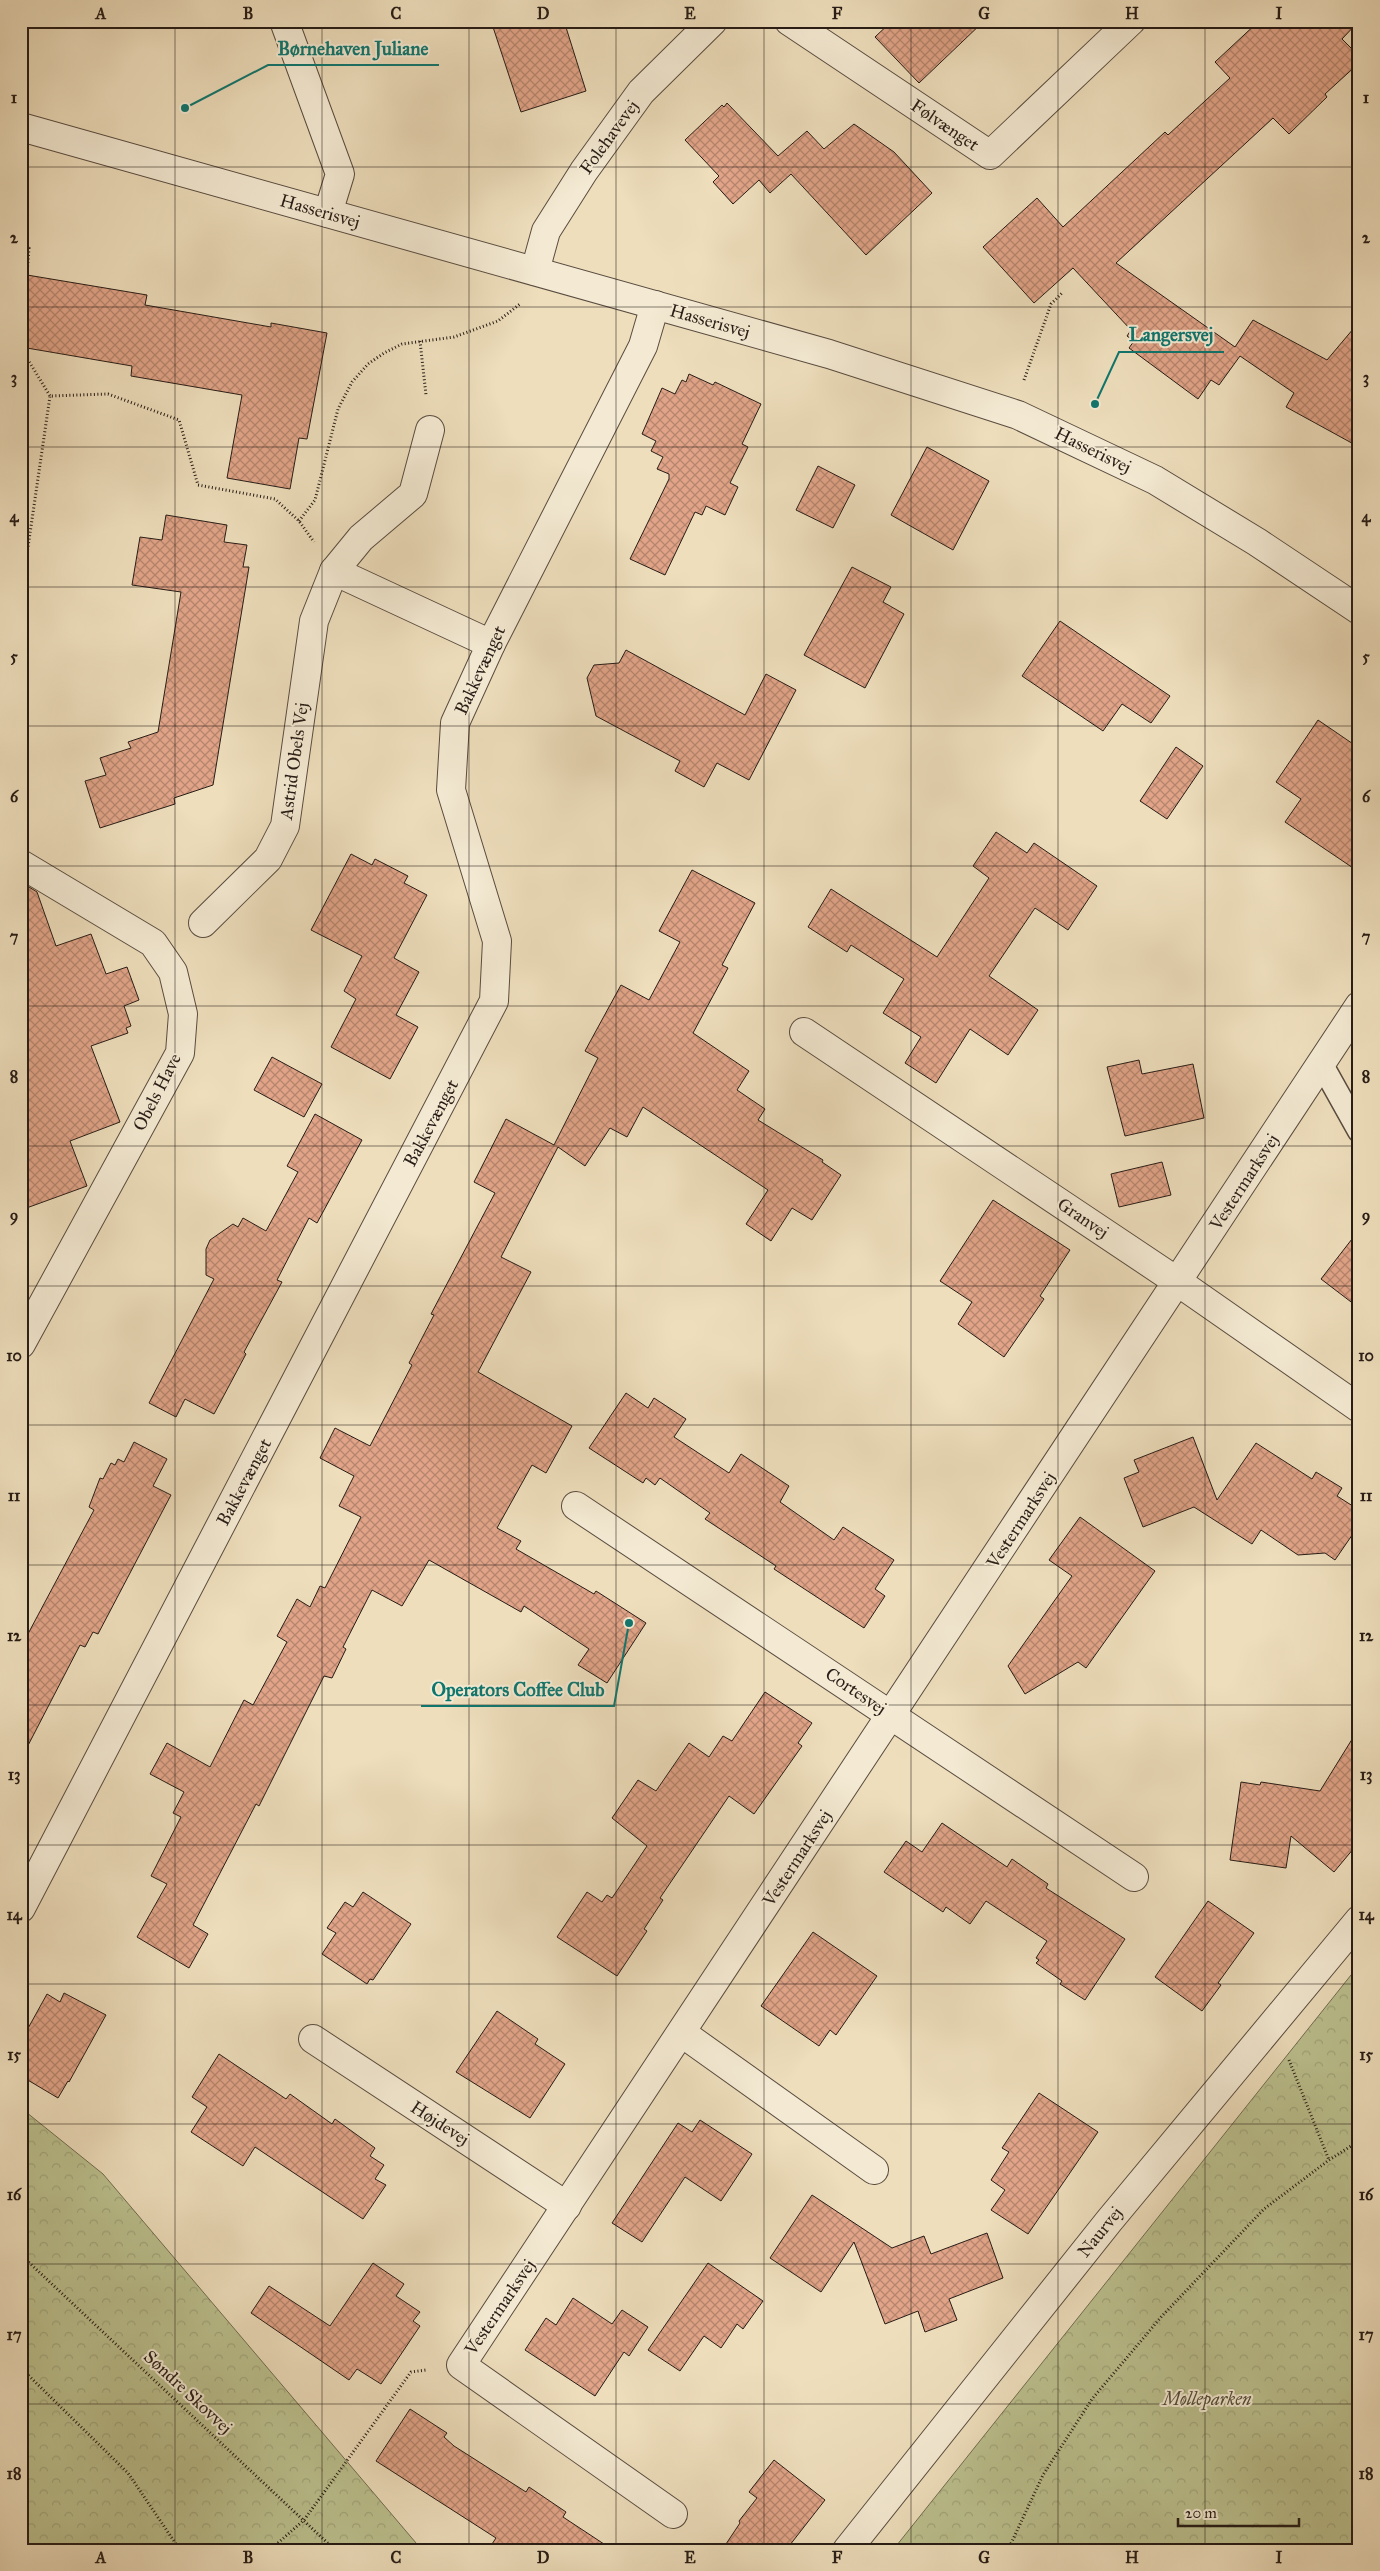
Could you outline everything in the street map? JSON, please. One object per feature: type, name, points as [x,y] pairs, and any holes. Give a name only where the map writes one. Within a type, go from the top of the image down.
[{"type":"street","points":[[284,21],[340,174],[328,213]]},
{"type":"street","name":"Folehavevej","points":[[535,271],[546,231],[584,171],[641,92],[713,21]]},
{"type":"street","name":"Følvænget","points":[[789,21],[990,155],[1131,21]]},
{"type":"street","name":"Hasserisvej","points":[[21,127],[855,362],[1018,416],[1155,480],[1356,602]]},
{"type":"street","name":"Bakkevænget","points":[[21,1908],[494,1001],[497,941],[451,790],[455,723],[491,644],[643,346],[655,305]]},
{"type":"street","name":"Astrid Obels Vej","points":[[203,922],[268,859],[285,826],[314,621],[334,571],[361,538],[413,494],[430,430]]},
{"type":"street","points":[[334,571],[491,644]]},
{"type":"street","name":"Obels Have","points":[[21,864],[153,943],[173,972],[183,1014],[180,1053],[21,1344]]},
{"type":"street","name":"Vestermarksvej","points":[[673,2514],[461,2365],[1359,1006]]},
{"type":"street","name":"Granvej","points":[[804,1032],[1178,1282],[1359,1408]]},
{"type":"street","name":"Cortesvej","points":[[576,1506],[1134,1877]]},
{"type":"street","name":"Naurvej","points":[[847,2550],[1109,2221],[1359,1920]]},
{"type":"street","points":[[682,2033],[874,2170]]},
{"type":"street","name":"Højdevej","points":[[313,2039],[567,2206]]},
{"type":"lane","points":[[1321,1063],[1359,1131]]},
{"type":"path","points":[[21,241],[29,248],[27,274]]},
{"type":"path","points":[[1025,372],[1051,304],[1063,292]]},
{"type":"path","points":[[299,521],[316,500],[338,409],[352,382],[368,364],[402,344],[454,337],[498,321],[518,307],[521,301]]},
{"type":"path","points":[[420,341],[430,430]]},
{"type":"path","points":[[21,595],[50,396],[22,350]]},
{"type":"path","points":[[50,396],[108,394],[179,420],[198,485],[275,498],[299,521],[334,571]]},
{"type":"path","points":[[1274,2022],[1329,2160]]},
{"type":"path","points":[[1008,2550],[1043,2475],[1092,2399],[1162,2316],[1264,2209],[1329,2160],[1359,2142]]},
{"type":"path","name":"Søndre Skovvej","points":[[21,2255],[335,2550]]},
{"type":"path","points":[[270,2550],[304,2520],[411,2372],[461,2365]]},
{"type":"path","points":[[21,2368],[128,2473],[180,2550]]},
{"type":"green space","name":"Mølleparken","points":[[1359,1965],[1359,2550],[893,2550]]},
{"type":"green space","points":[[21,2108],[103,2174],[422,2550],[21,2550]]},
{"type":"building","points":[[491,21],[564,21],[586,91],[521,112]]},
{"type":"building","points":[[892,21],[984,21],[919,83],[875,37]]},
{"type":"building","points":[[1259,21],[1359,21],[1342,39],[1359,56],[1359,63],[1325,94],[1327,97],[1289,134],[1273,118],[1116,263],[1235,347],[1253,320],[1327,360],[1359,322],[1359,447],[1286,407],[1294,393],[1240,356],[1219,385],[1211,380],[1198,399],[1129,348],[1134,341],[1127,336],[1131,330],[1073,268],[1034,303],[983,247],[1037,198],[1063,227],[1165,132],[1168,135],[1230,78],[1215,62]]},
{"type":"building","points":[[727,103],[778,156],[807,131],[824,149],[854,124],[894,152],[932,193],[866,255],[791,174],[770,193],[759,180],[733,204],[713,182],[719,176],[685,140],[722,105],[724,107]]},
{"type":"building","points":[[21,274],[147,295],[145,305],[271,327],[271,323],[327,333],[307,439],[299,438],[290,489],[227,478],[242,395],[131,376],[132,366],[21,347]]},
{"type":"building","points":[[689,374],[713,385],[715,382],[761,404],[742,444],[748,447],[730,483],[738,487],[725,515],[706,506],[702,515],[695,512],[665,575],[630,559],[669,479],[669,474],[657,469],[663,457],[651,451],[656,441],[642,434],[662,388],[675,394],[682,380],[686,382]]},
{"type":"building","points":[[927,447],[989,481],[953,550],[891,515]]},
{"type":"building","points":[[818,466],[855,485],[833,528],[796,510]]},
{"type":"building","points":[[166,515],[227,525],[224,542],[247,545],[243,567],[249,567],[213,785],[174,798],[175,804],[100,828],[85,781],[106,775],[100,758],[131,748],[128,742],[158,732],[181,592],[132,585],[140,537],[162,540]]},
{"type":"building","points":[[852,567],[891,587],[883,602],[904,614],[865,688],[804,655]]},
{"type":"building","points":[[1060,621],[1170,696],[1151,723],[1122,704],[1103,731],[1022,676]]},
{"type":"building","points":[[626,650],[745,715],[766,674],[796,690],[749,780],[717,763],[704,787],[675,771],[680,761],[596,716],[587,678],[594,665],[619,663]]},
{"type":"building","points":[[1318,720],[1359,748],[1359,872],[1285,822],[1301,799],[1276,782]]},
{"type":"building","points":[[1176,747],[1203,766],[1167,819],[1140,801]]},
{"type":"building","points":[[996,832],[1027,853],[1034,843],[1097,886],[1068,930],[1035,908],[989,976],[1038,1010],[1008,1055],[970,1029],[936,1083],[905,1063],[921,1037],[883,1013],[904,979],[851,945],[847,952],[808,927],[831,889],[937,957],[989,878],[973,866]]},
{"type":"building","points":[[351,854],[372,865],[375,859],[408,876],[404,883],[427,895],[394,958],[419,972],[396,1015],[418,1027],[390,1079],[331,1047],[356,999],[344,991],[362,956],[311,930]]},
{"type":"building","points":[[692,870],[755,903],[722,965],[728,968],[693,1033],[749,1071],[737,1090],[765,1109],[758,1120],[823,1160],[822,1162],[841,1175],[812,1220],[792,1208],[771,1241],[746,1224],[768,1190],[643,1107],[627,1137],[610,1128],[585,1166],[558,1147],[501,1257],[531,1272],[478,1372],[572,1426],[546,1473],[532,1465],[497,1528],[521,1541],[516,1549],[594,1594],[596,1591],[646,1623],[607,1683],[578,1665],[589,1649],[524,1606],[521,1612],[429,1560],[402,1606],[372,1590],[343,1647],[346,1649],[332,1678],[324,1676],[259,1806],[256,1804],[193,1925],[208,1934],[189,1968],[137,1937],[167,1884],[151,1876],[181,1817],[173,1813],[184,1792],[150,1774],[167,1743],[210,1767],[244,1700],[253,1705],[287,1642],[277,1636],[297,1599],[310,1607],[320,1586],[325,1588],[361,1517],[339,1506],[354,1476],[320,1458],[335,1428],[370,1446],[412,1365],[409,1363],[434,1315],[431,1314],[495,1193],[474,1182],[506,1119],[554,1145],[598,1058],[585,1051],[621,985],[649,1000],[680,942],[659,931]]},
{"type":"building","points":[[21,882],[37,892],[56,946],[91,934],[106,974],[127,967],[139,1000],[124,1006],[131,1026],[126,1028],[128,1033],[91,1046],[120,1122],[70,1141],[87,1186],[21,1210]]},
{"type":"building","points":[[272,1057],[322,1084],[304,1117],[254,1090]]},
{"type":"building","points":[[1139,1060],[1142,1074],[1193,1064],[1204,1118],[1125,1136],[1107,1067]]},
{"type":"building","points":[[315,1114],[362,1140],[317,1223],[309,1218],[277,1280],[282,1282],[244,1352],[246,1354],[214,1414],[185,1399],[176,1417],[149,1403],[214,1279],[206,1275],[206,1249],[210,1240],[233,1224],[238,1227],[243,1218],[266,1231],[298,1172],[287,1166]]},
{"type":"building","points":[[1162,1162],[1171,1195],[1119,1207],[1111,1174]]},
{"type":"building","points":[[993,1200],[1070,1250],[1040,1296],[1044,1299],[1004,1357],[958,1324],[972,1302],[940,1281]]},
{"type":"building","points":[[1359,1230],[1359,1308],[1321,1279]]},
{"type":"building","points":[[626,1393],[648,1408],[654,1398],[686,1419],[674,1437],[729,1473],[741,1454],[789,1486],[780,1502],[834,1540],[843,1527],[894,1560],[875,1589],[885,1596],[864,1628],[774,1569],[776,1566],[705,1519],[710,1513],[660,1478],[655,1485],[646,1478],[643,1483],[589,1448]]},
{"type":"building","points":[[1193,1437],[1217,1500],[1256,1443],[1312,1479],[1316,1472],[1342,1488],[1337,1496],[1359,1510],[1359,1525],[1335,1560],[1325,1553],[1298,1555],[1261,1530],[1252,1544],[1194,1507],[1143,1527],[1124,1478],[1139,1472],[1134,1460]]},
{"type":"building","points":[[134,1442],[167,1459],[153,1486],[171,1495],[98,1634],[93,1632],[85,1647],[80,1645],[21,1759],[21,1647],[94,1510],[89,1507],[100,1478],[103,1479],[111,1463],[115,1465],[118,1459],[124,1462]]},
{"type":"building","points":[[1080,1517],[1155,1571],[1086,1668],[1078,1662],[1025,1694],[1008,1666],[1072,1576],[1049,1560]]},
{"type":"building","points":[[765,1692],[812,1723],[798,1743],[802,1746],[754,1814],[729,1796],[660,1898],[663,1900],[644,1929],[647,1931],[617,1976],[557,1937],[587,1892],[602,1902],[607,1895],[612,1898],[647,1846],[612,1818],[638,1780],[656,1791],[689,1743],[709,1757],[723,1736],[732,1741]]},
{"type":"building","points":[[1359,1728],[1359,1842],[1334,1872],[1291,1836],[1286,1868],[1230,1860],[1241,1782],[1260,1785],[1261,1782],[1320,1791]]},
{"type":"building","points":[[942,1823],[1007,1867],[1012,1859],[1048,1884],[1046,1888],[1125,1939],[1085,2000],[1060,1984],[1062,1981],[1036,1963],[1039,1960],[1036,1958],[1047,1941],[986,1901],[970,1924],[946,1907],[943,1912],[884,1872],[906,1841],[922,1852]]},
{"type":"building","points":[[363,1892],[411,1924],[373,1980],[370,1979],[367,1984],[322,1954],[336,1933],[327,1928],[345,1902],[353,1907]]},
{"type":"building","points":[[1208,1901],[1254,1933],[1218,1983],[1221,1985],[1202,2011],[1155,1977]]},
{"type":"building","points":[[813,1932],[877,1976],[836,2035],[830,2030],[819,2046],[761,2006]]},
{"type":"building","points":[[64,1993],[106,2015],[69,2082],[58,2098],[21,2076],[21,2041],[47,1994],[60,2002]]},
{"type":"building","points":[[497,2011],[538,2039],[535,2044],[565,2064],[530,2118],[456,2072]]},
{"type":"building","points":[[219,2054],[286,2099],[290,2094],[332,2124],[335,2119],[375,2148],[370,2156],[384,2165],[375,2179],[386,2185],[363,2219],[255,2147],[243,2166],[191,2132],[207,2107],[192,2097]]},
{"type":"building","points":[[1039,2093],[1098,2132],[1028,2234],[991,2210],[1005,2190],[991,2180],[1009,2152],[1002,2148]]},
{"type":"building","points":[[700,2120],[752,2154],[721,2201],[685,2177],[642,2242],[612,2223],[678,2123],[692,2132]]},
{"type":"building","points":[[812,2195],[892,2248],[924,2236],[931,2254],[987,2233],[1003,2278],[949,2299],[957,2320],[925,2332],[918,2311],[885,2324],[854,2242],[821,2292],[770,2258]]},
{"type":"building","points":[[373,2263],[404,2284],[396,2296],[420,2312],[413,2321],[420,2326],[381,2384],[357,2369],[349,2380],[251,2313],[269,2286],[330,2326]]},
{"type":"building","points":[[708,2263],[763,2301],[743,2329],[737,2324],[721,2348],[704,2336],[680,2371],[648,2350]]},
{"type":"building","points":[[573,2298],[612,2324],[622,2310],[648,2327],[629,2356],[624,2352],[595,2396],[525,2350],[546,2318],[556,2325]]},
{"type":"building","points":[[410,2409],[447,2433],[444,2437],[454,2446],[526,2492],[529,2487],[566,2512],[563,2517],[613,2550],[488,2550],[496,2538],[376,2461]]},
{"type":"building","points":[[774,2460],[825,2500],[786,2550],[722,2550],[740,2523],[739,2521],[757,2498],[749,2492]]},
{"type":"place","name":"Børnehaven Juliane","points":[[185,108]]},
{"type":"place","name":"Langersvej","points":[[1095,404]]},
{"type":"place","name":"Operators Coffee Club","points":[[629,1623]]}]
